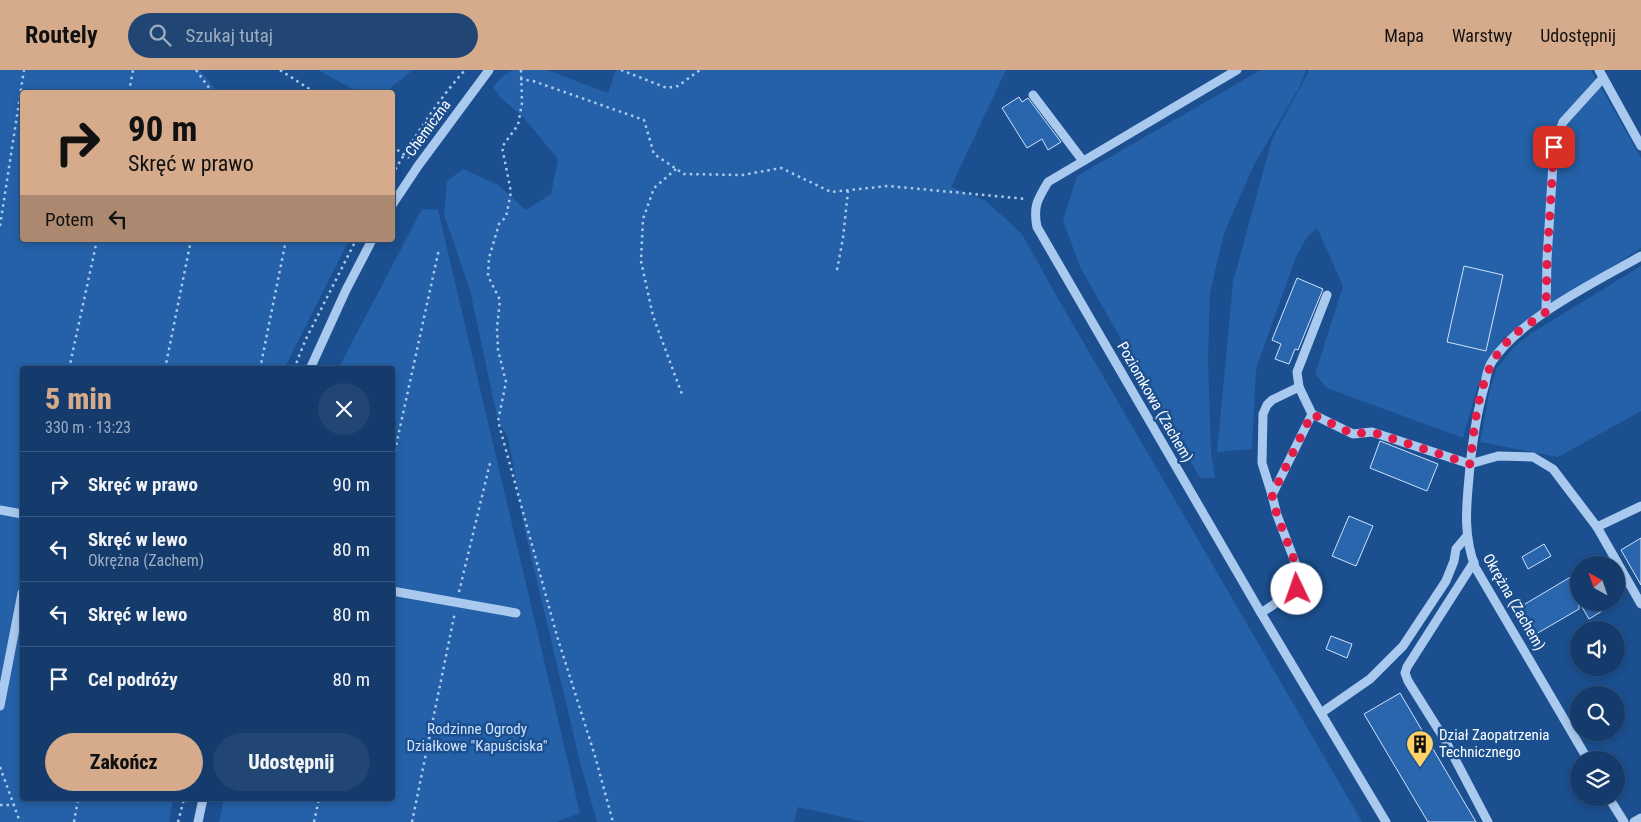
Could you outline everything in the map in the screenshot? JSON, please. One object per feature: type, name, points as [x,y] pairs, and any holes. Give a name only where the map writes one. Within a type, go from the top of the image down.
[{"type":"street","name":"Chemiczna","points":[[395,200],[418,166],[489,70]]},
{"type":"street","points":[[1038,198],[1048,182],[1237,70]]},
{"type":"street","points":[[1546,312],[1547,259],[1554,147],[1563,122],[1601,74],[1641,146]]},
{"type":"street","points":[[1033,95],[1083,161]]},
{"type":"street","name":"Poziomkowa (Zachem)","points":[[1038,198],[1034,211],[1037,228],[1386,822]]},
{"type":"street","points":[[311,366],[346,290],[371,242]]},
{"type":"street","name":"Okrężna (Zachem)","points":[[1583,751],[1474,562],[1465,523],[1470,464],[1476,415],[1490,364],[1509,340],[1546,312],[1641,256]]},
{"type":"street","points":[[1327,295],[1297,372],[1299,387],[1312,414],[1353,434],[1372,432],[1470,464],[1498,456],[1533,458],[1545,463],[1553,469],[1596,526],[1641,604]]},
{"type":"street","points":[[1261,612],[1297,589],[1298,570],[1277,515],[1262,463],[1263,414],[1267,404],[1299,387]]},
{"type":"street","points":[[1272,495],[1312,414]]},
{"type":"street","points":[[1596,526],[1641,506]]},
{"type":"street","points":[[0,510],[20,514]]},
{"type":"street","points":[[1321,713],[1370,679],[1403,646],[1446,581],[1454,561],[1456,549],[1467,536]]},
{"type":"street","points":[[1474,562],[1407,666],[1405,673],[1445,740],[1488,822]]},
{"type":"street","points":[[395,592],[516,614]]},
{"type":"street","points":[[0,706],[20,603]]},
{"type":"street","points":[[198,822],[203,801]]},
{"type":"street","points":[[1614,806],[1624,822]]},
{"type":"street","points":[[1634,822],[1641,818]]},
{"type":"path","points":[[21,90],[24,70]]},
{"type":"path","points":[[128,90],[133,70]]},
{"type":"path","points":[[196,70],[211,90]]},
{"type":"path","points":[[280,70],[311,90]]},
{"type":"path","points":[[395,170],[455,81],[465,70]]},
{"type":"path","points":[[520,70],[522,103],[518,126],[502,147],[511,192],[506,217],[499,224],[489,258],[488,276],[500,300],[497,328],[498,350],[506,382],[498,421],[557,636],[595,756],[613,822]]},
{"type":"path","points":[[621,70],[666,88],[678,86],[700,70]]},
{"type":"path","points":[[520,79],[533,81],[644,120],[654,154],[684,174],[742,175],[781,168],[831,192],[888,186],[1020,200],[1038,198]]},
{"type":"path","points":[[0,226],[20,96]]},
{"type":"path","points":[[395,148],[418,166]]},
{"type":"path","points":[[676,169],[654,188],[643,219],[641,261],[653,316],[683,398]]},
{"type":"path","points":[[837,270],[843,238],[848,191]]},
{"type":"path","points":[[71,366],[97,242]]},
{"type":"path","points":[[166,366],[191,242]]},
{"type":"path","points":[[261,366],[286,242]]},
{"type":"path","points":[[295,366],[305,341],[355,242]]},
{"type":"path","points":[[395,450],[439,249]]},
{"type":"path","points":[[412,822],[457,602],[490,464]]},
{"type":"path","points":[[0,767],[20,822]]},
{"type":"path","points":[[74,822],[78,801]]},
{"type":"path","points":[[178,822],[183,801]]},
{"type":"path","points":[[314,822],[319,801]]},
{"type":"path","points":[[0,805],[14,805]]},
{"type":"green space","points":[[0,70],[200,70],[216,90],[20,90],[20,242],[348,242],[286,366],[20,366],[20,801],[173,801],[169,822],[0,822]]},
{"type":"green space","points":[[318,70],[413,70],[388,90],[354,90]]},
{"type":"green space","points":[[513,70],[547,70],[608,93],[616,70],[1006,70],[951,187],[986,201],[1022,234],[1362,822],[865,822],[798,807],[794,822],[597,822],[581,766],[525,531],[508,437],[498,421],[470,290],[444,215],[447,181],[463,169],[498,185],[526,210],[551,194],[558,159],[524,118],[500,97],[493,87],[504,75]]},
{"type":"green space","points":[[1261,70],[1306,70],[1300,86],[1255,163],[1224,233],[1210,293],[1208,358],[1211,452],[1215,478],[1200,478],[1080,267],[1063,220],[1077,176]]},
{"type":"green space","points":[[1308,70],[1591,70],[1641,158],[1641,248],[1502,339],[1478,384],[1463,438],[1327,388],[1315,374],[1343,286],[1317,228],[1307,237],[1295,259],[1256,369],[1252,449],[1217,452],[1233,282],[1272,139]]},
{"type":"green space","name":"Rodzinne Ogrody Działkowe \"Kapuściska\"","points":[[422,209],[438,210],[580,813],[556,822],[219,822],[224,801],[395,801],[395,366],[340,366]]},
{"type":"green space","points":[[1641,266],[1641,411],[1558,457],[1480,442],[1490,389],[1497,368],[1513,348],[1530,334]]},
{"type":"building","points":[[1019,97],[1022,102],[1028,98],[1061,142],[1048,150],[1042,139],[1027,148],[1002,108]]},
{"type":"building","points":[[1464,266],[1503,275],[1486,351],[1447,342]]},
{"type":"building","points":[[1297,278],[1323,289],[1298,350],[1295,349],[1289,364],[1275,359],[1281,344],[1272,340]]},
{"type":"building","points":[[1380,441],[1438,464],[1427,491],[1370,468]]},
{"type":"building","points":[[1349,516],[1373,526],[1356,566],[1332,556]]},
{"type":"building","points":[[1641,538],[1641,585],[1625,556],[1621,550]]},
{"type":"building","points":[[1544,544],[1551,556],[1528,569],[1522,557]]},
{"type":"building","points":[[1570,577],[1570,611],[1576,611],[1536,634],[1520,607]]},
{"type":"building","points":[[1584,611],[1602,611],[1589,619]]},
{"type":"building","points":[[1331,636],[1352,644],[1347,658],[1326,649]]},
{"type":"building","name":"Dział Zaopatrzenia Technicznego","points":[[1400,693],[1476,822],[1428,822],[1364,714]]},
{"type":"place","name":"Dział Zaopatrzenia Technicznego","points":[[1420,768]]},
{"type":"route","points":[[1297,589],[1298,570],[1277,515],[1272,495],[1312,414],[1353,434],[1372,432],[1470,464],[1476,415],[1490,364],[1509,340],[1546,312],[1547,259],[1554,147]]}]
